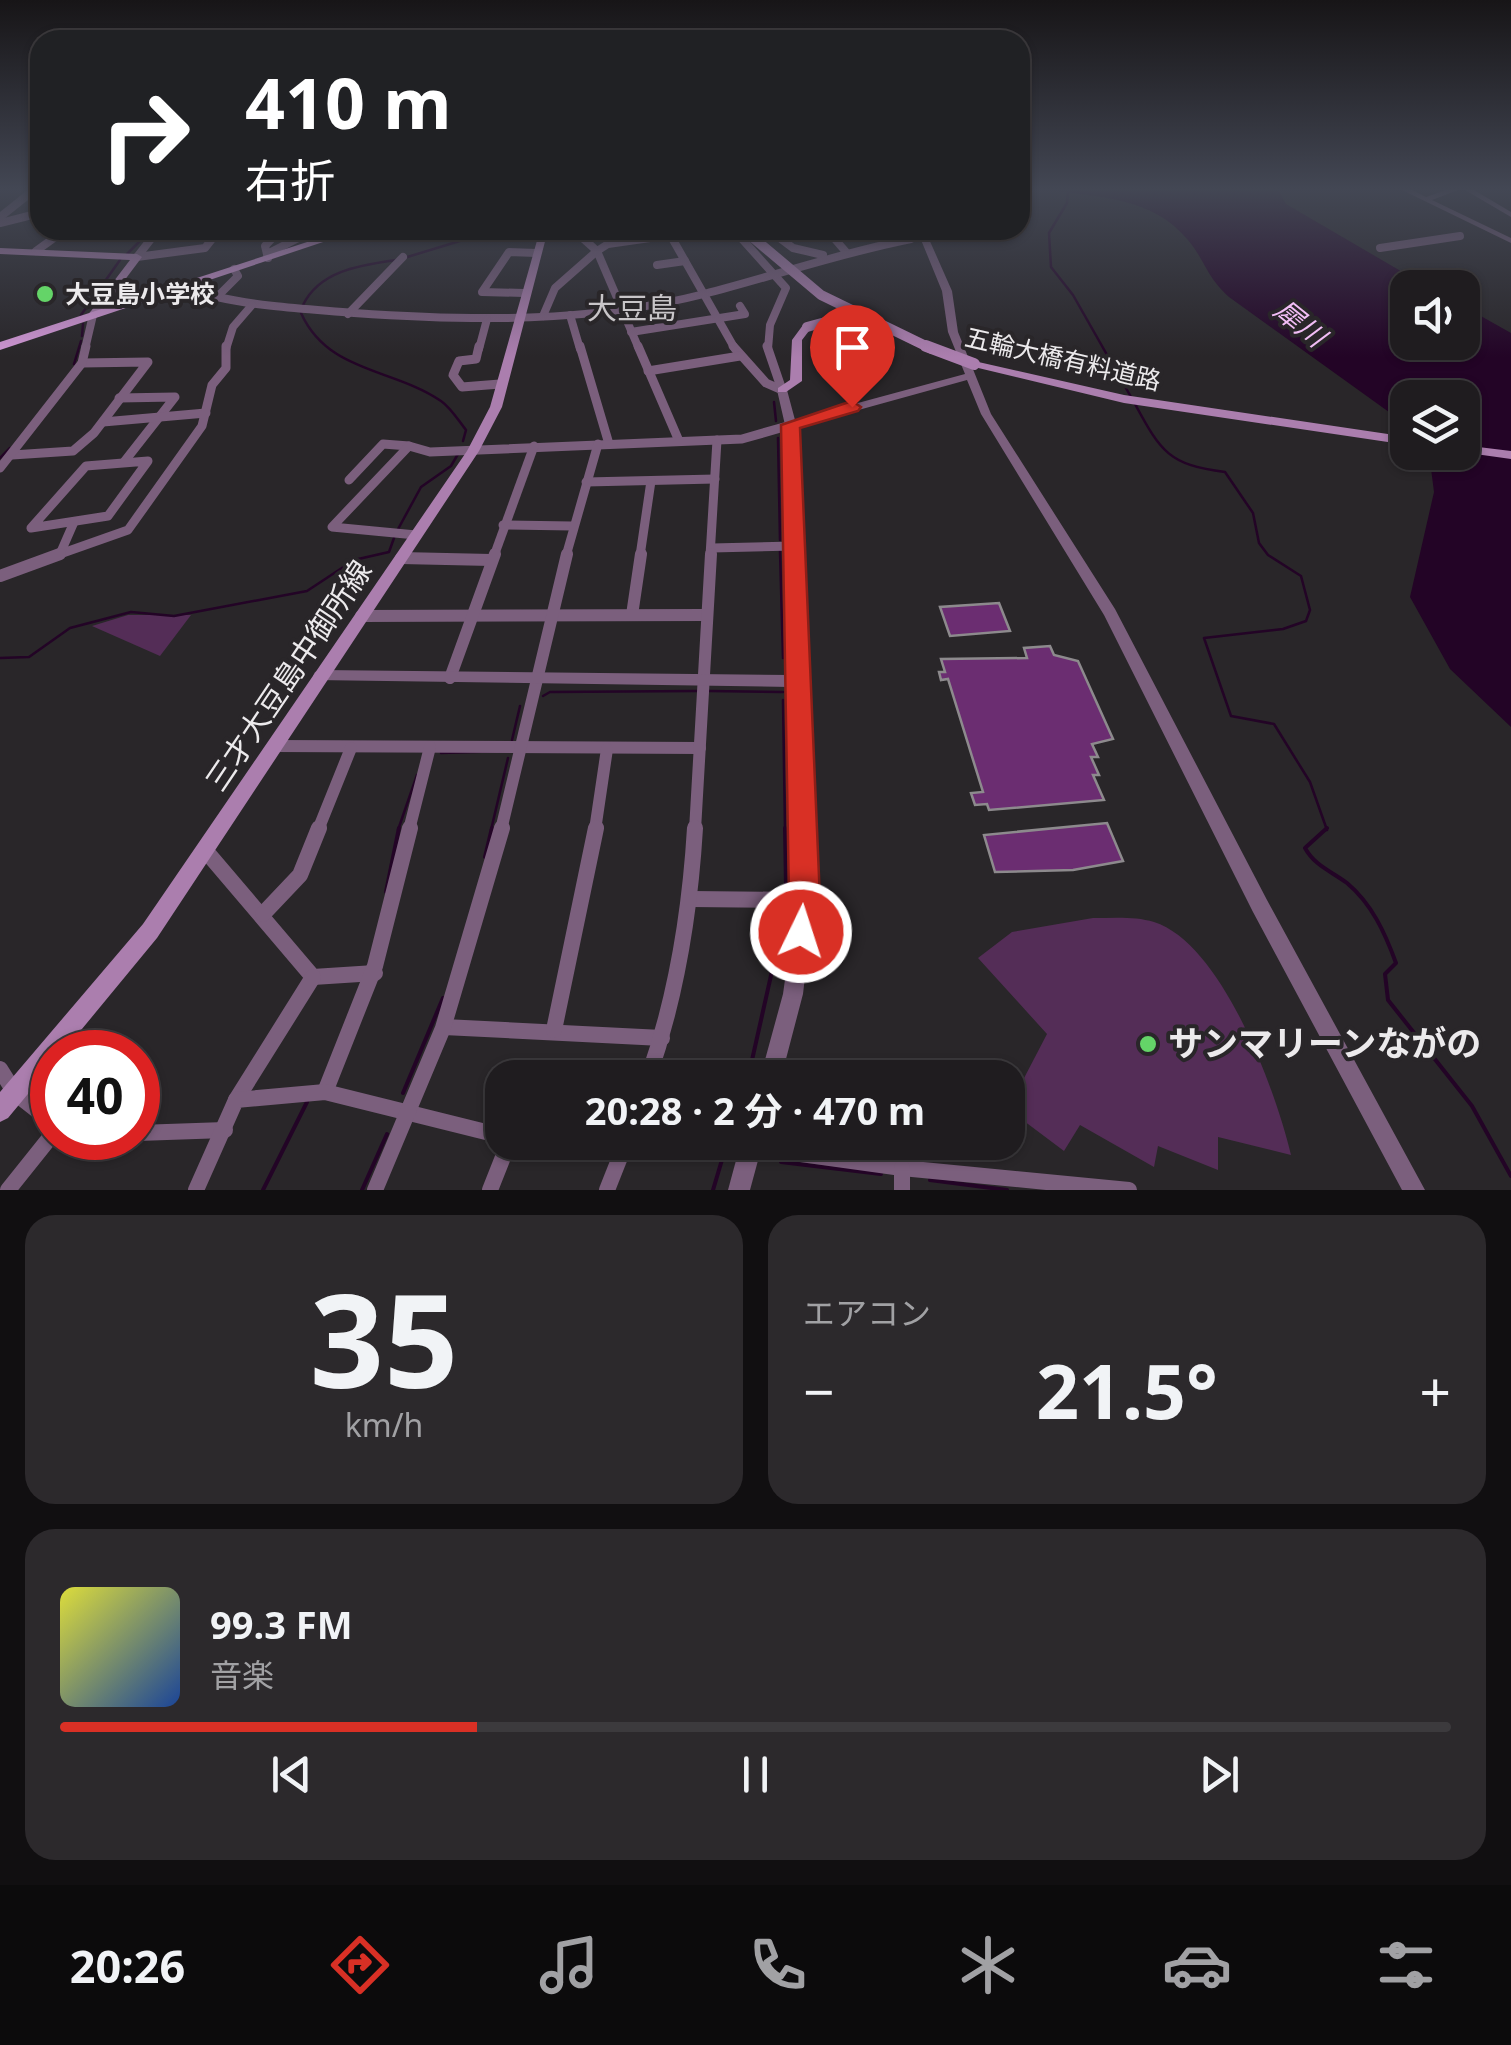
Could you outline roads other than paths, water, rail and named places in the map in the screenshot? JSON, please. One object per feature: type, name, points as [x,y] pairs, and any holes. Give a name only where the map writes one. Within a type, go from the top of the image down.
[{"type":"main road","points":[[0,346],[302,246]]},
{"type":"main road","name":"三才大豆島中御所線","points":[[0,1110],[150,931],[401,558],[403,533],[473,450],[490,422],[539,246]]},
{"type":"main road","name":"五輪大橋有料道路","points":[[760,246],[782,268],[831,302],[971,370],[1138,402],[1390,438]]},
{"type":"main road","points":[[0,251],[137,257]]},
{"type":"main road","points":[[93,315],[137,257]]},
{"type":"main road","points":[[782,390],[796,381],[797,340],[807,327],[821,321],[844,322],[971,370]]},
{"type":"main road","points":[[1480,451],[1511,455]]},
{"type":"street","points":[[36,252],[45,246]]},
{"type":"street","points":[[137,257],[146,246]]},
{"type":"street","points":[[137,257],[207,246]]},
{"type":"street","points":[[267,246],[267,256],[286,246]]},
{"type":"street","points":[[591,246],[597,251],[679,441]]},
{"type":"street","points":[[543,316],[555,288],[606,246]]},
{"type":"street","points":[[676,246],[740,356],[763,384],[782,390]]},
{"type":"street","points":[[748,246],[788,295],[768,333],[769,361],[782,390],[790,425],[804,900],[793,994],[775,1060]]},
{"type":"street","points":[[789,246],[827,256]]},
{"type":"street","points":[[840,246],[846,252]]},
{"type":"street","points":[[234,270],[238,276],[217,297],[252,306],[488,319],[622,308],[702,294],[827,256],[878,246]]},
{"type":"street","points":[[925,246],[947,291],[950,318],[1004,444],[1040,494],[1110,613],[1260,906],[1414,1190]]},
{"type":"street","points":[[1380,248],[1396,246]]},
{"type":"street","points":[[524,294],[482,292],[508,252],[537,253]]},
{"type":"street","points":[[348,314],[402,258]]},
{"type":"street","points":[[657,265],[685,261]]},
{"type":"street","points":[[0,576],[128,530],[169,478],[206,414],[212,385],[226,368],[222,349],[230,329],[252,306]]},
{"type":"street","points":[[631,332],[745,314],[740,306]]},
{"type":"street","points":[[376,1190],[444,1028],[476,920],[572,526],[604,444],[570,314]]},
{"type":"street","points":[[0,468],[82,363],[93,315]]},
{"type":"street","points":[[488,319],[476,360],[459,360],[453,376],[462,387],[500,384]]},
{"type":"street","points":[[648,372],[740,356]]},
{"type":"street","points":[[12,455],[73,451],[103,422],[148,362],[82,363]]},
{"type":"street","points":[[349,480],[383,444],[430,452],[717,440],[790,425],[971,370]]},
{"type":"street","points":[[119,398],[174,398],[124,462]]},
{"type":"street","points":[[103,422],[206,414]]},
{"type":"street","points":[[654,1060],[691,899],[717,440]]},
{"type":"street","points":[[332,540],[332,526],[409,446]]},
{"type":"street","points":[[450,678],[534,446]]},
{"type":"street","points":[[148,461],[108,516],[30,528],[86,466],[124,462],[148,461]]},
{"type":"street","points":[[586,482],[715,479]]},
{"type":"street","points":[[632,614],[651,481]]},
{"type":"street","points":[[60,554],[74,522]]},
{"type":"street","points":[[332,526],[403,533]]},
{"type":"street","points":[[503,526],[572,526]]},
{"type":"street","points":[[712,548],[794,546]]},
{"type":"street","points":[[401,558],[490,560]]},
{"type":"street","points":[[362,616],[706,615]]},
{"type":"street","points":[[320,676],[799,680]]},
{"type":"street","points":[[274,746],[700,748]]},
{"type":"street","points":[[325,1092],[375,973],[390,920],[401,849],[430,747]]},
{"type":"street","points":[[263,914],[300,874],[351,748]]},
{"type":"street","points":[[554,1030],[596,833],[607,749]]},
{"type":"street","points":[[205,850],[313,977]]},
{"type":"street","points":[[691,899],[804,900]]},
{"type":"street","points":[[313,977],[375,973]]},
{"type":"street","points":[[196,1190],[236,1100],[313,977]]},
{"type":"street","points":[[444,1028],[554,1030],[662,1038]]},
{"type":"street","points":[[0,1068],[15,1094],[30,1105]]},
{"type":"street","points":[[236,1100],[325,1092],[485,1131]]},
{"type":"street","points":[[160,1132],[224,1130]]},
{"type":"street","points":[[8,1190],[32,1160]]},
{"type":"street","points":[[490,1190],[502,1160]]},
{"type":"street","points":[[607,1190],[619,1160]]},
{"type":"street","points":[[738,1190],[747,1160]]},
{"type":"street","points":[[854,1160],[1128,1190]]},
{"type":"street","points":[[902,1168],[902,1190]]},
{"type":"water","name":"犀川","points":[[1192,246],[1357,246],[1399,270],[1390,270],[1390,360],[1480,360],[1480,316],[1511,333],[1511,727],[1450,669],[1410,597],[1434,492],[1431,470],[1480,470],[1480,380],[1390,380],[1390,413],[1229,297]]},
{"type":"waterway","points":[[127,254],[135,246]]},
{"type":"waterway","points":[[404,258],[445,246]]},
{"type":"waterway","points":[[1050,246],[1051,267],[1073,295],[1131,397]]},
{"type":"waterway","points":[[81,315],[120,260]]},
{"type":"waterway","points":[[303,305],[320,284],[343,271],[396,260]]},
{"type":"waterway","points":[[301,313],[313,333],[345,359],[422,390],[445,404],[466,430],[463,441]]},
{"type":"waterway","points":[[82,336],[83,324]]},
{"type":"waterway","points":[[74,364],[81,341]]},
{"type":"waterway","points":[[774,402],[776,421]]},
{"type":"waterway","points":[[1135,404],[1152,434],[1169,453],[1191,465],[1225,472],[1253,513],[1259,543],[1268,555],[1301,576],[1310,610],[1306,621],[1283,629],[1204,638],[1231,716],[1274,724],[1310,782],[1326,828]]},
{"type":"waterway","points":[[778,438],[780,540]]},
{"type":"waterway","points":[[0,458],[10,448]]},
{"type":"waterway","points":[[397,531],[421,487],[451,466],[458,454]]},
{"type":"waterway","points":[[0,658],[29,657],[70,628],[131,612],[174,616],[307,591],[354,560],[389,552],[394,538]]},
{"type":"waterway","points":[[780,551],[783,658]]},
{"type":"waterway","points":[[543,696],[550,692],[697,691]]},
{"type":"waterway","points":[[709,691],[783,692]]},
{"type":"waterway","points":[[783,700],[785,830]]},
{"type":"waterway","points":[[512,740],[520,706]]},
{"type":"waterway","points":[[441,753],[506,751]]},
{"type":"waterway","points":[[491,830],[508,758]]},
{"type":"waterway","points":[[398,830],[417,775]]},
{"type":"waterway","points":[[386,892],[399,828]]},
{"type":"waterway","points":[[485,857],[492,828]]},
{"type":"waterway","points":[[785,828],[786,886]]},
{"type":"waterway","points":[[1326,828],[1305,848],[1318,864],[1356,891],[1371,910],[1396,963],[1385,974],[1388,1000],[1472,1106],[1511,1176]]},
{"type":"waterway","points":[[752,1060],[785,913]]},
{"type":"waterway","points":[[403,1093],[443,998]]},
{"type":"waterway","points":[[263,1190],[307,1102]]},
{"type":"waterway","points":[[362,1190],[387,1134]]},
{"type":"waterway","points":[[713,1190],[722,1160]]},
{"type":"waterway","points":[[781,1162],[881,1174]]},
{"type":"waterway","points":[[930,1180],[1007,1190]]},
{"type":"place","name":"大豆島小学校","points":[[45,294]]},
{"type":"place","name":"サンマリーンながの","points":[[1148,1044]]},
{"type":"district","name":"大豆島","points":[[632,309]]}]
